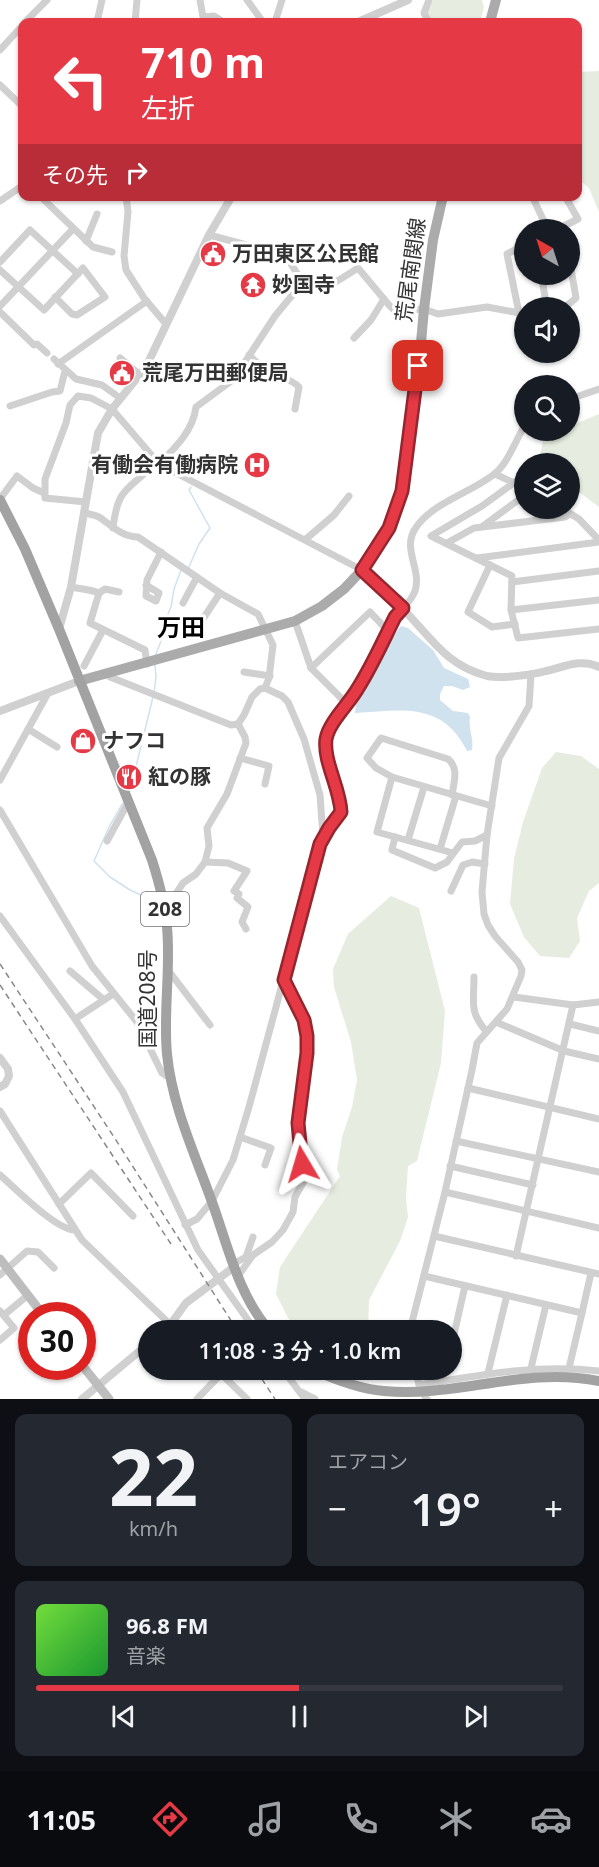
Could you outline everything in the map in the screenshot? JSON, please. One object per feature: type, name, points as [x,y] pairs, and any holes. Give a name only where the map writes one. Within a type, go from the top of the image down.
[{"type":"highway","name":"国道208号","points":[[0,499],[25,549],[59,629],[152,860],[164,906],[168,970],[167,1054],[170,1078],[179,1114],[235,1269],[249,1303],[262,1320]]},
{"type":"highway","points":[[337,1380],[383,1391],[422,1392],[541,1376],[599,1381]]},
{"type":"main road","points":[[491,18],[496,0]]},
{"type":"main road","name":"荒尾南関線","points":[[79,681],[295,621],[322,606],[344,589],[362,570],[389,528],[402,491],[417,387],[433,240],[442,201]]},
{"type":"main road","points":[[0,1259],[4,1272],[33,1302]]},
{"type":"main road","points":[[94,1380],[109,1399]]},
{"type":"street","points":[[30,18],[47,0]]},
{"type":"street","points":[[98,18],[102,0]]},
{"type":"street","points":[[135,18],[137,0]]},
{"type":"street","points":[[200,0],[203,17],[214,15],[218,18]]},
{"type":"street","points":[[247,0],[260,18]]},
{"type":"street","points":[[276,18],[282,0]]},
{"type":"street","points":[[367,18],[408,0]]},
{"type":"street","points":[[427,18],[424,13],[429,0]]},
{"type":"street","points":[[0,50],[18,30]]},
{"type":"street","points":[[0,85],[18,102]]},
{"type":"street","points":[[0,201],[18,189]]},
{"type":"street","points":[[45,201],[93,247],[112,252]]},
{"type":"street","points":[[127,201],[128,212],[124,263],[129,277],[166,324]]},
{"type":"street","points":[[59,629],[71,587],[98,433],[112,409],[150,360],[209,235],[229,201]]},
{"type":"street","points":[[534,201],[543,219]]},
{"type":"street","points":[[568,201],[578,219]]},
{"type":"street","points":[[86,241],[97,214]]},
{"type":"street","points":[[0,306],[73,229]]},
{"type":"street","points":[[0,262],[30,230],[78,274]]},
{"type":"street","points":[[209,235],[285,255],[303,282],[311,286],[322,287],[332,284],[358,268],[394,310],[402,312],[424,309],[438,314],[487,308],[514,312]]},
{"type":"street","points":[[514,250],[507,254],[514,282]]},
{"type":"street","points":[[0,270],[44,310],[55,297],[83,268],[105,297],[77,315],[72,314],[55,297]]},
{"type":"street","points":[[113,528],[119,499],[129,485],[158,463],[184,436],[195,416],[196,407],[234,379],[275,316],[303,282]]},
{"type":"street","points":[[354,338],[371,320],[384,299]]},
{"type":"street","points":[[120,398],[102,385],[76,380],[56,362],[147,301]]},
{"type":"street","points":[[0,312],[34,345],[37,344],[47,353]]},
{"type":"street","points":[[249,355],[261,368],[294,381],[299,387],[295,409]]},
{"type":"street","points":[[120,358],[140,375]]},
{"type":"street","points":[[10,406],[60,391],[64,371]]},
{"type":"street","points":[[580,396],[599,389]]},
{"type":"street","points":[[86,502],[45,498],[44,493],[45,479],[66,423],[70,405],[78,396],[91,398],[112,409],[158,463],[362,570],[403,608],[447,657],[487,676],[498,677],[531,674],[578,663],[599,667]]},
{"type":"street","points":[[323,837],[341,812],[341,802],[326,748],[329,728],[348,705],[395,617],[410,601],[415,590],[417,579],[410,547],[411,536],[422,519],[439,506],[495,474],[517,441]]},
{"type":"street","points":[[495,474],[514,482]]},
{"type":"street","points":[[0,499],[17,476],[44,493]]},
{"type":"street","points":[[514,483],[482,506],[431,536],[512,576],[512,610],[518,638],[599,629]]},
{"type":"street","points":[[306,539],[334,515],[349,496]]},
{"type":"street","points":[[481,527],[514,503]]},
{"type":"street","points":[[85,513],[98,516],[113,528],[131,537],[138,537],[220,593],[258,614],[273,645],[270,676],[266,688]]},
{"type":"street","points":[[447,543],[474,528],[548,519]]},
{"type":"street","points":[[577,519],[587,526],[599,541]]},
{"type":"street","points":[[477,558],[599,541]]},
{"type":"street","points":[[146,585],[161,552]]},
{"type":"street","points":[[490,565],[468,612],[492,627],[514,624]]},
{"type":"street","points":[[512,582],[599,571]]},
{"type":"street","points":[[183,603],[197,577]]},
{"type":"street","points":[[71,587],[89,589],[99,593]]},
{"type":"street","points":[[119,592],[105,589],[99,593],[90,623],[145,650],[147,663]]},
{"type":"street","points":[[195,631],[220,593]]},
{"type":"street","points":[[512,610],[599,600]]},
{"type":"street","points":[[310,668],[370,612],[388,631]]},
{"type":"street","points":[[295,621],[310,668],[348,705]]},
{"type":"street","points":[[84,666],[103,630]]},
{"type":"street","points":[[244,672],[270,676]]},
{"type":"street","points":[[110,673],[110,677],[155,696],[231,724],[238,724]]},
{"type":"street","points":[[413,1320],[445,1192],[474,1051],[486,1031],[507,1009],[518,987],[522,970],[518,962],[495,936],[484,914],[482,892],[499,758],[529,706],[531,674]]},
{"type":"street","points":[[0,711],[79,681]]},
{"type":"street","points":[[185,1225],[197,1220],[212,1202],[226,1176],[240,1137],[323,837],[320,795],[297,720],[288,702],[282,696],[266,688],[260,689],[252,697],[238,724]]},
{"type":"street","points":[[0,780],[48,693]]},
{"type":"street","points":[[164,906],[168,906],[183,883],[196,874],[205,862],[209,846],[207,828],[227,794],[246,743],[238,724]]},
{"type":"street","points":[[28,729],[57,747]]},
{"type":"street","points":[[440,849],[454,795],[455,770],[452,762],[381,738],[367,758],[376,768],[392,777],[424,787],[454,795],[492,806]]},
{"type":"street","points":[[240,758],[269,766],[265,784]]},
{"type":"street","points":[[392,777],[377,832],[453,853]]},
{"type":"street","points":[[408,840],[424,787]]},
{"type":"street","points":[[107,841],[129,801]]},
{"type":"street","points":[[0,810],[92,966],[137,1022],[162,1073],[170,1078]]},
{"type":"street","points":[[395,837],[392,850],[435,868],[447,862],[462,842],[475,841],[488,835]]},
{"type":"street","points":[[205,862],[228,863],[247,871],[234,891],[240,894],[237,898],[248,907],[242,922],[246,929]]},
{"type":"street","points":[[451,891],[463,865],[472,862],[485,864]]},
{"type":"street","points":[[0,916],[75,1019],[123,1092],[198,1250],[248,1320]]},
{"type":"street","points":[[168,970],[210,1025]]},
{"type":"street","points":[[70,971],[104,1000]]},
{"type":"street","points":[[474,977],[474,1011],[477,1020],[486,1031]]},
{"type":"street","points":[[176,1320],[186,1303],[272,1242],[283,1230],[293,1212],[295,1197],[304,1181],[298,1123],[307,1036],[304,1020],[284,980]]},
{"type":"street","points":[[75,1019],[113,994]]},
{"type":"street","points":[[514,997],[573,1005],[599,1002]]},
{"type":"street","points":[[516,1256],[573,1005]]},
{"type":"street","points":[[496,1022],[564,1051],[599,1059]]},
{"type":"street","points":[[570,1024],[599,1031]]},
{"type":"street","points":[[0,1058],[8,1069],[9,1076],[5,1084],[0,1087]]},
{"type":"street","points":[[468,1088],[599,1119]]},
{"type":"street","points":[[0,1111],[82,1240],[161,1320]]},
{"type":"street","points":[[0,1131],[8,1124]]},
{"type":"street","points":[[240,1137],[271,1148],[265,1165]]},
{"type":"street","points":[[456,1140],[599,1172]]},
{"type":"street","points":[[450,1166],[533,1185]]},
{"type":"street","points":[[59,1204],[91,1173],[133,1216]]},
{"type":"street","points":[[0,1175],[56,1222],[68,1230],[75,1230]]},
{"type":"street","points":[[445,1192],[599,1228]]},
{"type":"street","points":[[434,1236],[595,1274],[582,1313],[569,1368]]},
{"type":"street","points":[[235,1269],[246,1257],[253,1237]]},
{"type":"street","points":[[4,1272],[27,1251],[38,1252],[54,1268]]},
{"type":"street","points":[[424,1276],[582,1313]]},
{"type":"street","points":[[457,1320],[465,1286]]},
{"type":"street","points":[[0,1340],[14,1328],[2,1313],[28,1295]]},
{"type":"street","points":[[488,1373],[507,1295]]},
{"type":"street","points":[[531,1368],[546,1305]]},
{"type":"street","points":[[82,1399],[138,1352]]},
{"type":"street","points":[[422,1392],[442,1381],[488,1373],[531,1368],[599,1371]]},
{"type":"street","points":[[197,1399],[212,1380]]},
{"type":"street","points":[[227,1380],[247,1399]]},
{"type":"street","points":[[291,1380],[305,1399]]},
{"type":"street","points":[[299,1391],[315,1399]]},
{"type":"shaded area","points":[[433,0],[482,0],[484,7],[481,18],[429,18],[427,13]]},
{"type":"shaded area","points":[[599,71],[599,212],[589,188],[582,182],[582,72]]},
{"type":"shaded area","points":[[599,414],[599,507],[580,493],[580,453],[541,453],[543,441],[580,441],[580,422]]},
{"type":"shaded area","points":[[556,752],[581,756],[599,769],[599,883],[589,891],[577,918],[580,941],[569,958],[540,956],[524,937],[510,904],[514,859],[523,822],[542,768]]},
{"type":"shaded area","points":[[391,896],[419,908],[445,1011],[441,1063],[417,1161],[408,1166],[406,1198],[408,1217],[400,1241],[369,1300],[368,1320],[290,1320],[276,1294],[280,1267],[340,1176],[337,1170],[342,1137],[352,1107],[357,1080],[351,1042],[334,987],[333,969],[348,934]]},
{"type":"water","points":[[401,626],[408,628],[433,650],[444,668],[468,679],[470,687],[463,690],[444,686],[440,700],[453,711],[468,713],[472,750],[467,751],[457,735],[433,716],[404,711],[355,713],[356,705],[391,639]]},
{"type":"waterway","points":[[188,569],[199,544],[210,528],[189,490],[191,487]]},
{"type":"waterway","points":[[156,654],[181,570]]},
{"type":"waterway","points":[[154,692],[155,665]]},
{"type":"waterway","points":[[130,791],[153,697]]},
{"type":"waterway","points":[[123,803],[94,861],[110,877],[141,895],[156,913],[153,925]]},
{"type":"railway","points":[[0,964],[231,1320]]},
{"type":"railway","points":[[0,985],[171,1244]]},
{"type":"railway","points":[[263,1380],[275,1399]]},
{"type":"place","name":"万田東区公民館","points":[[213,254]]},
{"type":"place","name":"妙国寺","points":[[253,285]]},
{"type":"place","name":"荒尾万田郵便局","points":[[122,373]]},
{"type":"place","name":"有働会有働病院","points":[[257,465]]},
{"type":"place","name":"ナフコ","points":[[83,741]]},
{"type":"place","name":"紅の豚","points":[[129,777]]},
{"type":"district","name":"万田","points":[[181,628]]},
{"type":"route","points":[[302,1164],[298,1123],[307,1036],[304,1020],[284,980],[320,844],[341,812],[341,802],[326,748],[329,728],[348,705],[395,617],[403,608],[362,570],[389,528],[402,491],[418,366]]}]
